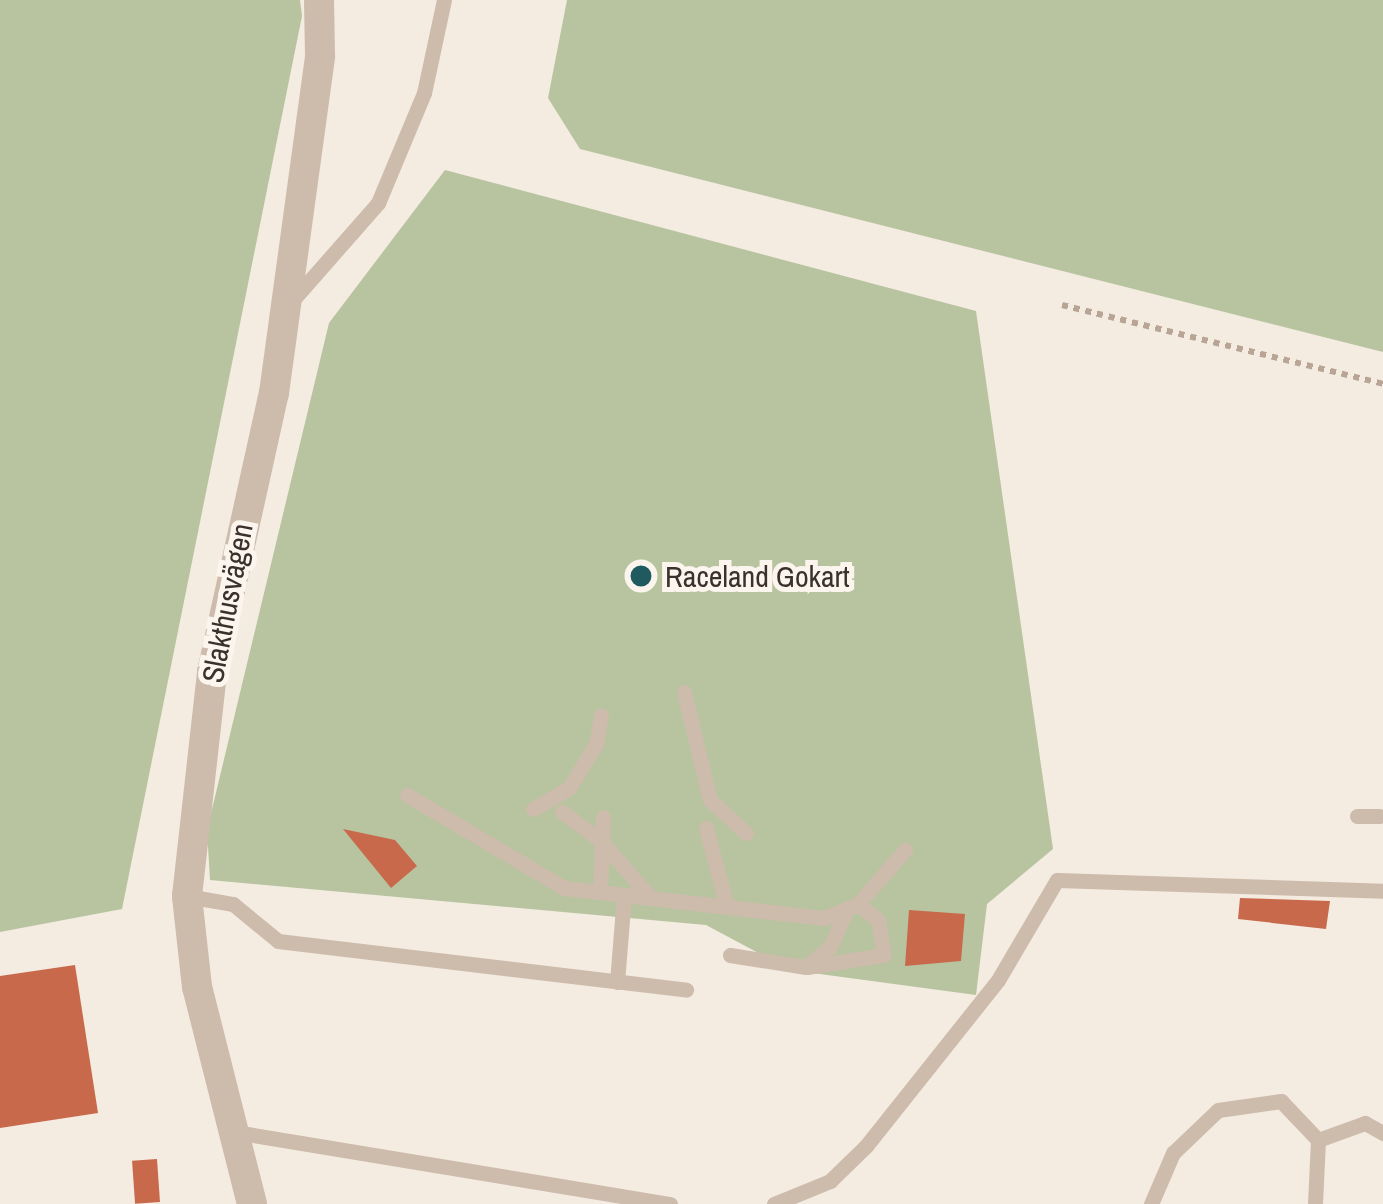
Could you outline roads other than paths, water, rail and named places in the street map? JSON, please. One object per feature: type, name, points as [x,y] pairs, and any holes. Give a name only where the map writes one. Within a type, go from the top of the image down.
[{"type":"street","name":"Slakthusvägen","points":[[252,1204],[197,987],[187,896],[212,672],[285,309],[320,56],[319,0]]},
{"type":"lane","points":[[285,309],[378,203],[424,93],[444,0]]},
{"type":"lane","points":[[684,692],[710,800],[746,832]]},
{"type":"lane","points":[[533,809],[568,788],[596,744],[602,715]]},
{"type":"lane","points":[[407,795],[537,878],[600,892],[727,907],[851,909],[878,920],[884,955],[806,967],[730,955]]},
{"type":"lane","points":[[562,812],[600,840],[651,898]]},
{"type":"lane","points":[[1357,816],[1379,816]]},
{"type":"lane","points":[[600,892],[603,817]]},
{"type":"lane","points":[[706,828],[727,907]]},
{"type":"lane","points":[[806,967],[830,946],[851,909],[904,850]]},
{"type":"lane","points":[[774,1204],[830,1181],[866,1146],[998,980],[1057,880],[1383,891]]},
{"type":"lane","points":[[617,982],[624,895]]},
{"type":"lane","points":[[187,896],[233,904],[278,941],[686,990]]},
{"type":"lane","points":[[1151,1204],[1173,1153],[1218,1110],[1281,1101],[1318,1140],[1315,1204]]},
{"type":"lane","points":[[1318,1140],[1365,1123],[1383,1133]]},
{"type":"lane","points":[[235,1132],[670,1204]]},
{"type":"place","name":"Raceland Gokart","points":[[641,576]]}]
